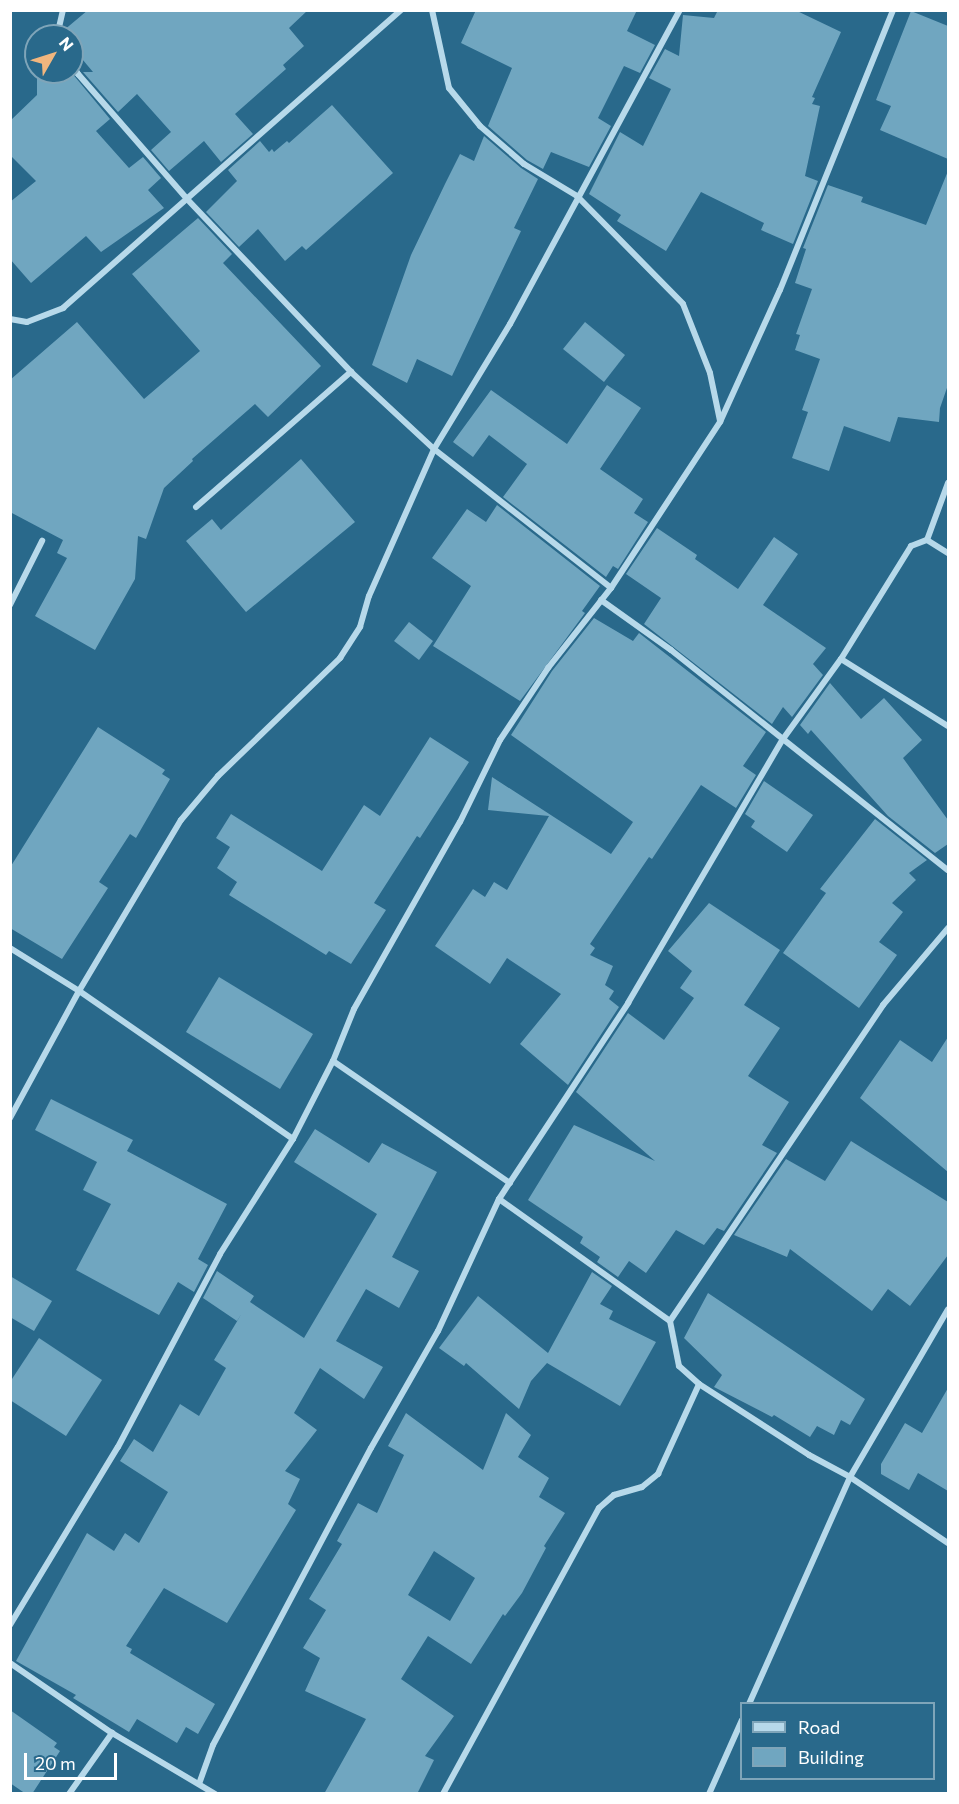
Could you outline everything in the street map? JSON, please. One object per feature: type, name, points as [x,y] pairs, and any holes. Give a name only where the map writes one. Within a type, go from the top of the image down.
[{"type":"street","points":[[10,320],[27,322],[63,308],[400,10]]},
{"type":"street","points":[[432,10],[449,88],[480,126],[524,164],[577,196],[683,304],[710,373],[720,422]]},
{"type":"street","points":[[10,1118],[79,991],[180,820],[218,776],[340,658],[360,627],[369,596],[434,449],[510,324],[577,196],[680,10]]},
{"type":"street","points":[[10,1625],[118,1447],[220,1254],[293,1140],[333,1061],[354,1009],[460,822],[500,740],[548,668],[611,588],[720,422],[780,290],[893,10]]},
{"type":"street","points":[[84,81],[187,199],[351,372],[434,449],[611,588]]},
{"type":"street","points":[[196,507],[351,372]]},
{"type":"street","points":[[200,1784],[213,1745],[371,1448],[438,1331],[499,1199],[628,1003],[783,739],[841,659],[911,546],[927,540],[948,483]]},
{"type":"street","points":[[927,540],[948,553]]},
{"type":"street","points":[[10,605],[42,541]]},
{"type":"street","points":[[601,600],[670,650],[948,870]]},
{"type":"street","points":[[841,659],[948,726]]},
{"type":"street","points":[[670,1321],[883,1005],[948,928]]},
{"type":"street","points":[[10,948],[79,991],[293,1140]]},
{"type":"street","points":[[333,1061],[510,1183]]},
{"type":"street","points":[[499,1199],[670,1321],[679,1366],[699,1384],[809,1455],[850,1477],[948,1543]]},
{"type":"street","points":[[750,1702],[850,1477],[948,1309]]},
{"type":"street","points":[[443,1794],[599,1508],[614,1496],[642,1487],[658,1474],[699,1384]]},
{"type":"street","points":[[10,1664],[112,1733],[215,1794]]},
{"type":"street","points":[[709,1794],[740,1722]]},
{"type":"street","points":[[69,1794],[112,1733]]},
{"type":"building","points":[[88,10],[308,10],[289,28],[304,46],[283,65],[286,69],[235,114],[253,134],[221,162],[204,141],[169,171],[151,150],[171,132],[137,94],[118,112],[84,73],[93,72],[84,61],[84,24],[71,24]]},
{"type":"building","points":[[476,10],[637,10],[627,31],[655,45],[640,73],[624,66],[598,118],[611,126],[589,167],[551,152],[543,169],[527,160],[488,126],[512,68],[461,43]]},
{"type":"building","points":[[718,10],[795,10],[841,32],[812,97],[815,98],[812,104],[820,106],[805,176],[818,181],[793,244],[761,230],[764,223],[701,192],[666,251],[617,221],[621,215],[589,194],[620,132],[643,146],[671,89],[649,78],[665,49],[679,56],[683,15],[714,18]]},
{"type":"building","points":[[911,11],[948,26],[948,159],[880,130],[891,106],[876,100]]},
{"type":"building","points":[[37,84],[81,84],[110,119],[96,131],[129,168],[143,157],[161,178],[148,190],[164,208],[101,252],[86,236],[31,283],[10,259],[10,202],[36,181],[10,155],[10,121],[37,95]]},
{"type":"building","points":[[332,105],[393,173],[306,250],[302,246],[285,261],[258,229],[239,247],[206,212],[237,181],[228,170],[260,141],[269,152],[272,149],[274,152],[287,141],[289,143]]},
{"type":"building","points":[[484,136],[521,168],[538,179],[514,228],[521,231],[452,376],[417,359],[407,383],[372,365],[411,255],[445,184],[460,154],[474,161]]},
{"type":"building","points":[[948,171],[948,385],[940,408],[939,422],[898,417],[890,442],[844,426],[829,471],[792,458],[808,412],[802,410],[820,359],[795,350],[800,335],[796,334],[812,289],[795,283],[806,249],[803,248],[828,185],[863,197],[861,202],[926,225]]},
{"type":"building","points":[[198,218],[232,254],[223,263],[321,366],[268,417],[255,404],[192,459],[193,461],[164,488],[146,539],[138,536],[135,579],[95,650],[35,616],[67,558],[57,553],[63,540],[10,512],[10,380],[77,322],[144,399],[200,351],[132,274]]},
{"type":"building","points":[[585,322],[625,355],[604,382],[563,349]]},
{"type":"building","points":[[607,385],[641,408],[600,469],[643,499],[634,513],[648,522],[618,569],[613,566],[606,577],[503,497],[527,464],[489,435],[473,457],[453,442],[491,390],[567,444]]},
{"type":"building","points":[[301,459],[355,522],[246,612],[186,541],[212,519],[221,530]]},
{"type":"building","points":[[497,505],[600,586],[582,611],[585,613],[520,701],[433,646],[471,586],[432,558],[467,509],[486,522]]},
{"type":"building","points":[[657,528],[697,555],[695,559],[738,589],[774,537],[798,554],[763,605],[826,648],[813,664],[823,675],[792,717],[783,707],[772,724],[644,624],[661,598],[626,574]]},
{"type":"building","points":[[594,618],[633,641],[639,633],[766,732],[743,766],[756,775],[736,808],[701,785],[652,859],[649,857],[590,944],[595,948],[590,955],[613,966],[605,985],[614,991],[609,999],[619,1007],[568,1085],[520,1044],[561,994],[507,958],[490,984],[435,946],[473,889],[485,897],[494,882],[507,890],[549,816],[488,810],[492,777],[611,854],[633,822],[511,735],[552,671]]},
{"type":"building","points":[[409,622],[433,641],[419,660],[394,641]]},
{"type":"building","points":[[830,683],[861,719],[884,698],[922,740],[903,758],[948,820],[948,844],[935,853],[888,816],[811,730],[808,734],[800,725]]},
{"type":"building","points":[[98,727],[165,770],[162,774],[170,779],[136,838],[130,834],[99,882],[108,888],[62,959],[10,928],[11,866]]},
{"type":"building","points":[[430,737],[469,762],[420,838],[417,836],[374,903],[386,910],[351,964],[329,951],[326,955],[229,895],[237,882],[217,868],[230,847],[216,838],[231,814],[322,871],[364,805],[380,816]]},
{"type":"building","points":[[764,781],[813,815],[787,852],[751,827],[755,821],[745,814]]},
{"type":"building","points":[[875,819],[927,860],[909,873],[916,880],[892,903],[903,912],[879,942],[897,955],[859,1008],[783,953],[826,893],[820,889]]},
{"type":"building","points":[[709,903],[780,950],[744,1005],[780,1028],[748,1076],[789,1102],[762,1145],[777,1153],[724,1231],[717,1228],[704,1245],[676,1230],[646,1273],[629,1261],[618,1277],[597,1262],[600,1257],[580,1243],[583,1237],[528,1200],[574,1125],[655,1161],[576,1092],[628,1013],[664,1040],[694,998],[680,988],[692,971],[668,951]]},
{"type":"building","points":[[219,977],[313,1034],[280,1089],[186,1032]]},
{"type":"building","points":[[948,1037],[948,1172],[860,1098],[900,1040],[932,1062]]},
{"type":"building","points":[[51,1099],[133,1140],[127,1151],[227,1204],[198,1259],[208,1265],[194,1292],[178,1282],[159,1315],[76,1270],[111,1204],[83,1190],[97,1162],[35,1130]]},
{"type":"building","points":[[315,1129],[369,1163],[382,1143],[437,1172],[392,1257],[419,1271],[399,1308],[366,1289],[336,1341],[383,1367],[364,1399],[320,1368],[294,1413],[317,1430],[285,1471],[300,1479],[288,1504],[296,1510],[227,1623],[164,1588],[126,1646],[132,1649],[130,1653],[215,1704],[198,1734],[186,1727],[177,1743],[137,1719],[129,1732],[73,1698],[76,1695],[16,1661],[87,1533],[114,1551],[125,1533],[139,1543],[168,1492],[120,1461],[134,1439],[153,1452],[180,1404],[199,1416],[226,1368],[214,1360],[242,1313],[237,1321],[203,1298],[217,1271],[254,1296],[250,1302],[304,1338],[377,1214],[294,1162]]},
{"type":"building","points":[[851,1141],[948,1202],[948,1255],[910,1306],[888,1289],[872,1311],[790,1249],[787,1257],[734,1235],[786,1159],[825,1181]]},
{"type":"building","points":[[592,1272],[612,1286],[600,1304],[613,1311],[609,1319],[656,1342],[620,1406],[547,1363],[531,1381],[519,1409],[466,1363],[464,1366],[439,1348],[478,1296],[548,1353]]},
{"type":"building","points":[[10,1276],[52,1301],[34,1331],[10,1317]]},
{"type":"building","points":[[708,1293],[865,1399],[850,1425],[841,1420],[834,1435],[817,1426],[810,1437],[774,1415],[772,1417],[714,1387],[722,1375],[684,1338]]},
{"type":"building","points":[[39,1338],[102,1380],[66,1436],[10,1400],[10,1382]]},
{"type":"building","points":[[948,1388],[948,1491],[918,1473],[909,1490],[881,1474],[881,1464],[905,1423],[922,1433]]},
{"type":"building","points":[[406,1413],[483,1470],[506,1413],[531,1435],[518,1457],[549,1478],[539,1497],[565,1513],[544,1546],[546,1548],[522,1593],[505,1616],[503,1614],[471,1664],[428,1636],[401,1679],[454,1716],[425,1756],[434,1760],[417,1794],[324,1794],[366,1719],[305,1691],[320,1658],[303,1648],[326,1610],[309,1599],[342,1544],[337,1541],[358,1503],[377,1513],[404,1455],[388,1446]],"holes":[[[434,1551],[475,1578],[450,1621],[408,1595]]]},
{"type":"building","points":[[10,1710],[57,1743],[54,1747],[60,1751],[32,1794],[26,1794],[10,1783]]}]
